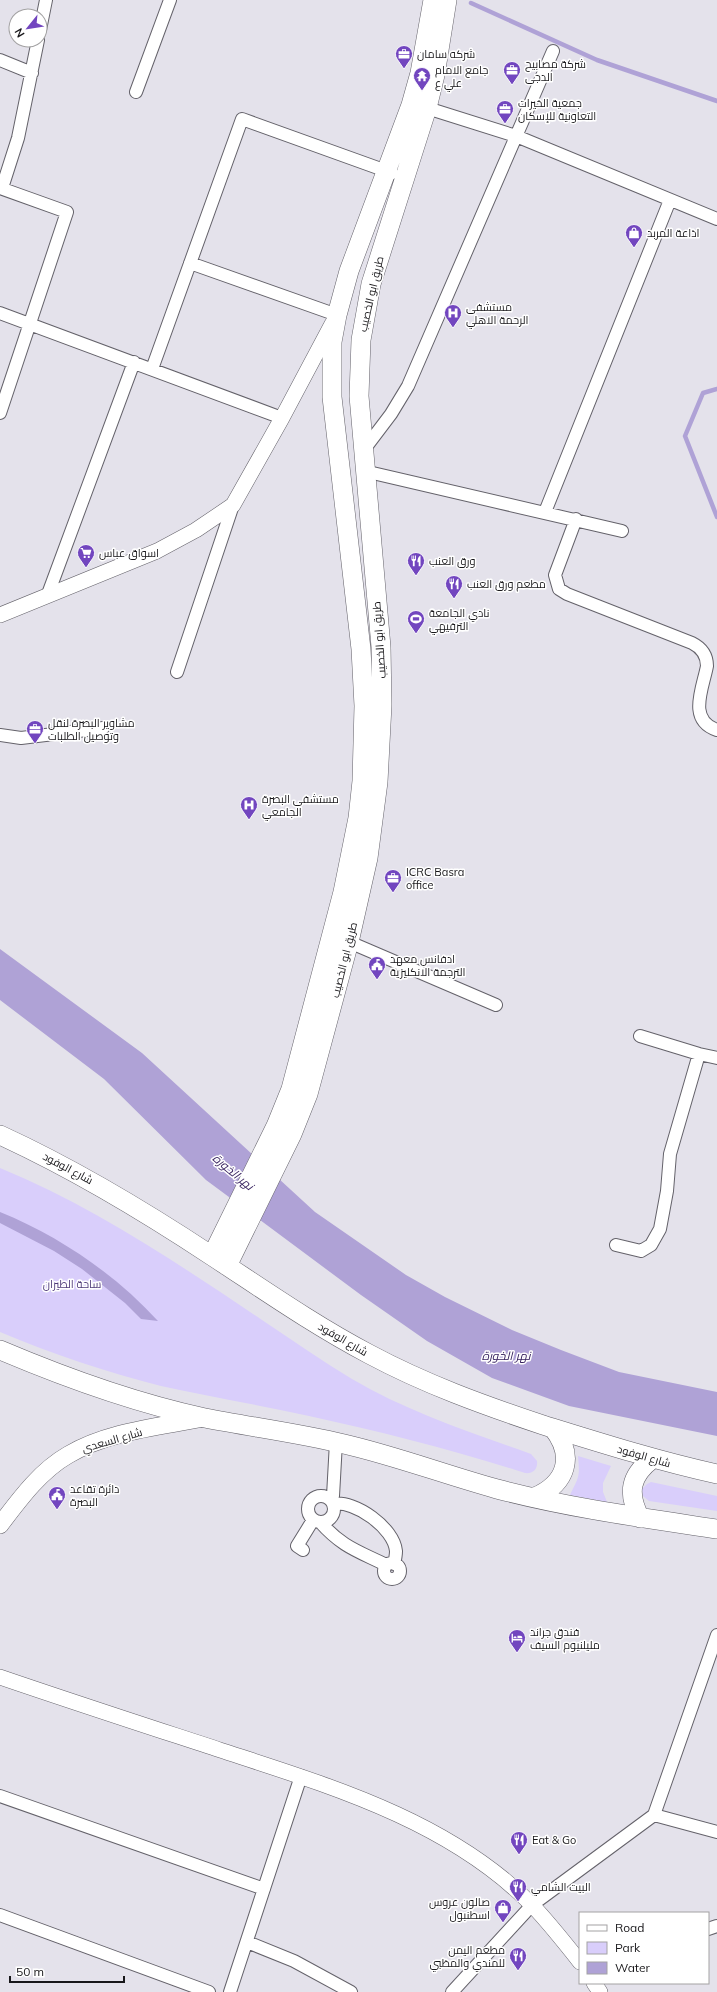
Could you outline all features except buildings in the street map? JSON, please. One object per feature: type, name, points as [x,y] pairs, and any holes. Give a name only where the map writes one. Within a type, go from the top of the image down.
[{"type":"main road","name":"طريق ابو الخصيب","points":[[227,1266],[246,1227],[297,1070],[352,855],[358,818],[364,743],[361,649],[332,396],[331,369],[337,315],[349,271],[386,170],[406,121],[416,89],[433,0]]},
{"type":"main road","name":"طريق ابو الخصيب","points":[[212,1256],[232,1215],[269,1160],[292,1134],[308,1094],[349,942],[368,858],[378,782],[382,705],[381,646],[364,471],[359,396],[359,368],[363,326],[371,284],[427,108],[447,0]]},
{"type":"main road","points":[[361,649],[381,646]]},
{"type":"main road","name":"شارع الوفود","points":[[0,1135],[49,1157],[101,1186],[343,1340],[404,1372],[452,1393],[553,1428],[652,1459],[717,1474]]},
{"type":"main road","points":[[0,1350],[81,1382],[206,1418],[276,1429],[336,1442],[498,1489],[640,1518],[717,1529]]},
{"type":"main road","name":"شارع السعدي","points":[[0,1525],[20,1499],[51,1467],[83,1447],[126,1434],[206,1418]]},
{"type":"main road","points":[[535,1497],[547,1492],[556,1484],[563,1473],[566,1461],[565,1449],[560,1437],[553,1428]]},
{"type":"main road","points":[[640,1518],[634,1506],[632,1492],[634,1479],[642,1468],[652,1459]]},
{"type":"main road","points":[[0,1503],[0,1511]]},
{"type":"street","points":[[136,92],[170,0]]},
{"type":"street","points":[[0,412],[68,212],[1,188],[18,138],[36,48]]},
{"type":"street","points":[[363,451],[391,414],[408,386],[553,51]]},
{"type":"street","points":[[0,60],[32,72]]},
{"type":"street","points":[[427,108],[516,136],[717,219]]},
{"type":"street","points":[[152,369],[242,119],[386,170],[404,178]]},
{"type":"street","points":[[545,512],[670,200]]},
{"type":"street","points":[[177,672],[233,505],[282,418],[337,315],[190,263]]},
{"type":"street","points":[[0,313],[282,418]]},
{"type":"street","points":[[48,594],[134,362]]},
{"type":"street","points":[[364,471],[622,530]]},
{"type":"street","points":[[0,615],[170,544],[196,530],[233,505]]},
{"type":"street","points":[[576,519],[555,576],[559,588],[567,594],[692,643],[702,650],[707,660],[707,666],[699,712],[705,723],[717,730]]},
{"type":"street","points":[[0,735],[21,738],[103,728]]},
{"type":"street","points":[[349,942],[496,1005]]},
{"type":"street","points":[[640,1036],[717,1058]]},
{"type":"street","points":[[616,1245],[641,1251],[651,1245],[660,1229],[667,1191],[670,1154],[699,1054]]},
{"type":"street","points":[[316,1521],[326,1521],[331,1517],[334,1511],[331,1501],[333,1496],[336,1442]]},
{"type":"street","points":[[316,1496],[323,1496],[331,1501],[352,1506],[375,1519],[389,1533],[396,1551],[390,1564],[343,1544],[316,1521],[308,1514],[310,1500],[316,1496]]},
{"type":"street","points":[[303,1550],[297,1546],[316,1521]]},
{"type":"street","points":[[452,1992],[532,1905],[654,1815],[717,1635]]},
{"type":"street","points":[[0,1678],[301,1776],[396,1814],[434,1833],[468,1853],[501,1878],[532,1905],[561,1937],[579,1961]]},
{"type":"street","points":[[230,1992],[301,1776]]},
{"type":"street","points":[[0,1796],[264,1889]]},
{"type":"street","points":[[654,1815],[717,1832]]},
{"type":"street","points":[[0,1915],[209,1992]]},
{"type":"street","points":[[247,1942],[294,1961],[351,1992]]},
{"type":"green space","name":"ساحة الطيران","points":[[0,1168],[70,1200],[136,1238],[201,1279],[319,1358],[373,1391],[395,1402],[462,1429],[531,1454],[537,1461],[536,1469],[533,1472],[525,1473],[445,1449],[364,1428],[161,1386],[79,1362],[0,1332]]},
{"type":"green space","points":[[578,1456],[611,1466],[603,1483],[603,1492],[607,1502],[570,1495],[578,1477]]},
{"type":"green space","points":[[651,1482],[717,1496],[717,1511],[649,1501],[643,1496],[642,1489]]},
{"type":"water","name":"نهر الخورة","points":[[0,949],[142,1053],[315,1212],[406,1275],[445,1297],[512,1330],[619,1372],[717,1392],[717,1436],[569,1406],[492,1378],[427,1341],[361,1295],[206,1180],[104,1079],[0,1000]]},
{"type":"water","points":[[0,1212],[44,1233],[85,1258],[105,1272],[158,1321],[141,1319],[125,1303],[82,1269],[54,1251],[0,1223]]},
{"type":"waterway","points":[[471,3],[597,60],[717,101]]},
{"type":"waterway","points":[[717,389],[703,393],[685,436],[717,517]]},
{"type":"place","name":"شركه سامان","points":[[404,69]]},
{"type":"place","name":"شركة مصابيح الدجى","points":[[512,85]]},
{"type":"place","name":"جامع الامام علي ع","points":[[422,91]]},
{"type":"place","name":"جمعية الخيرات التعاونية للإسكان","points":[[505,124]]},
{"type":"place","name":"اذاعة المربد","points":[[634,248]]},
{"type":"place","name":"مستشفى الرحمة الاهلي","points":[[453,328]]},
{"type":"place","name":"اسواق عباس","points":[[86,568]]},
{"type":"place","name":"ورق العنب","points":[[416,576]]},
{"type":"place","name":"مطعم ورق العنب","points":[[454,599]]},
{"type":"place","name":"نادي الجامعة الترفيهي","points":[[416,634]]},
{"type":"place","name":"مشاوير البصرة لنقل وتوصيل الطلبات","points":[[35,744]]},
{"type":"place","name":"مستشفى البصرة الجامعي","points":[[249,820]]},
{"type":"place","name":"ICRC Basra office","points":[[393,893]]},
{"type":"place","name":"ادفانس معهد الترجمة الانكليزية","points":[[377,980]]},
{"type":"place","name":"دائرة تقاعد البصرة","points":[[57,1510]]},
{"type":"place","name":"فندق جراند مليلنيوم السيف","points":[[517,1653]]},
{"type":"place","name":"Eat & Go","points":[[519,1855]]},
{"type":"place","name":"البيت الشامي","points":[[518,1902]]},
{"type":"place","name":"صالون عروس اسطنبول","points":[[503,1923]]},
{"type":"place","name":"مطعم اليمن للمندي والمظبي","points":[[518,1971]]}]
